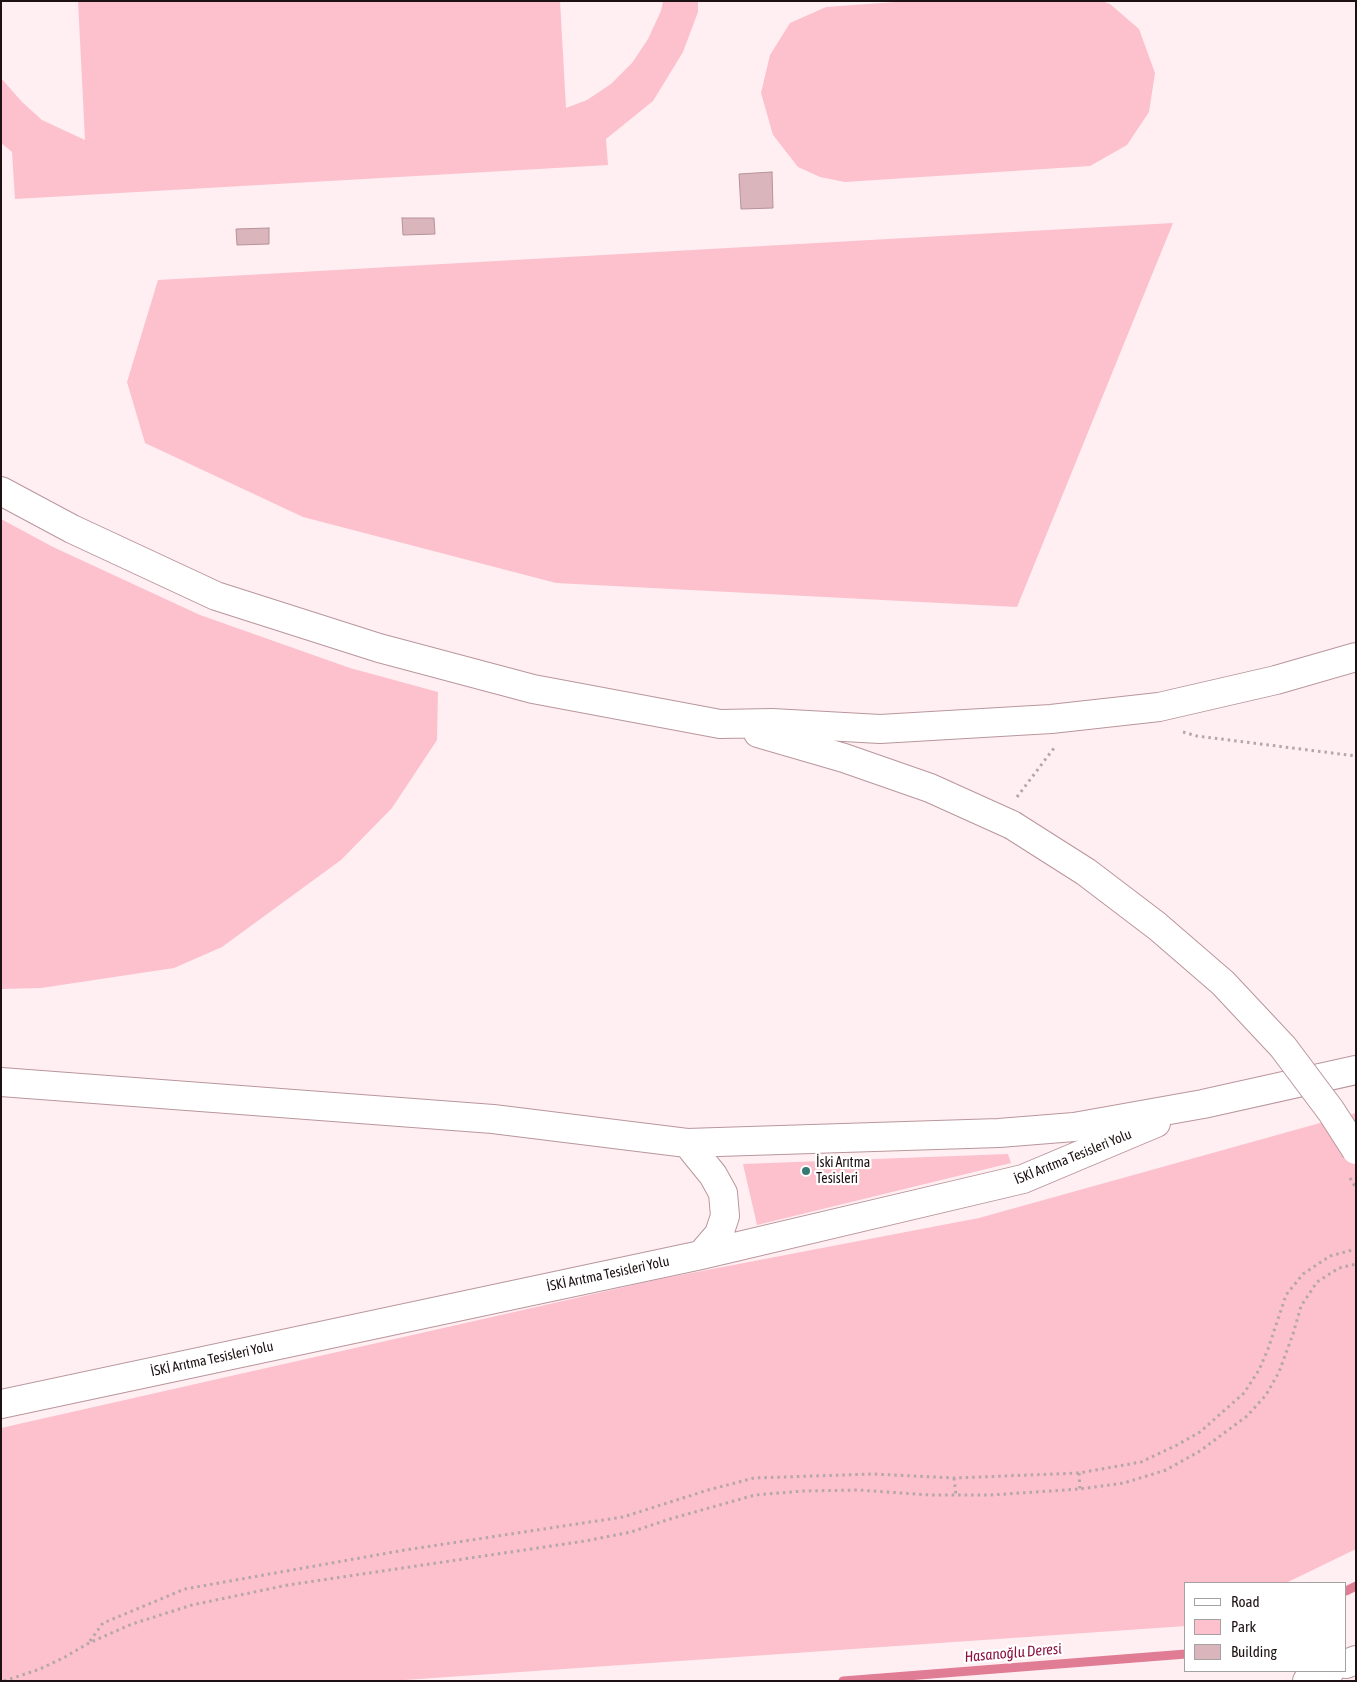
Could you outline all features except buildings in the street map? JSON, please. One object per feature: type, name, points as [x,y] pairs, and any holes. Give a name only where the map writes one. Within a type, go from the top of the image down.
[{"type":"street","points":[[1,491],[72,529],[225,599],[380,648],[533,689],[720,724],[757,733],[853,761],[1012,814],[1157,926],[1223,983],[1283,1047],[1331,1111],[1351,1161]]},
{"type":"street","points":[[720,724],[772,723],[880,729],[1051,719],[1160,707],[1276,680],[1356,657]]},
{"type":"street","name":"İSKİ Arıtma Tesisleri Yolu","points":[[1,1082],[493,1119],[687,1143],[999,1133],[1074,1127],[1203,1104],[1356,1070]]},
{"type":"street","name":"İSKİ Arıtma Tesisleri Yolu","points":[[1,1404],[701,1254],[1023,1179],[1203,1104]]},
{"type":"street","points":[[687,1143],[713,1174],[723,1194],[725,1216],[720,1234],[701,1254]]},
{"type":"street","points":[[1307,1681],[1328,1672]]},
{"type":"path","points":[[1012,814],[1077,716]]},
{"type":"path","points":[[1180,732],[1197,736],[1356,756]]},
{"type":"path","points":[[1351,1161],[1356,1188]]},
{"type":"path","points":[[89,1642],[103,1623],[185,1589],[405,1550],[623,1517],[708,1490],[754,1478],[873,1474],[954,1478],[1079,1473],[1141,1462],[1200,1432],[1244,1393],[1259,1370],[1268,1350],[1286,1294],[1303,1274],[1330,1256],[1356,1248]]},
{"type":"path","points":[[4,1681],[65,1658],[89,1642],[132,1624],[192,1605],[288,1585],[585,1541],[631,1532],[755,1495],[803,1491],[858,1490],[930,1495],[991,1495],[1080,1489],[1124,1483],[1166,1470],[1200,1451],[1247,1416],[1266,1395],[1279,1372],[1301,1306],[1317,1282],[1339,1268],[1356,1264]]},
{"type":"path","points":[[1079,1473],[1080,1489]]},
{"type":"path","points":[[954,1478],[956,1495]]},
{"type":"green space","points":[[78,1],[560,1],[566,108],[587,100],[611,84],[632,63],[648,39],[661,11],[663,1],[698,1],[698,12],[683,52],[653,101],[606,139],[608,165],[15,199],[12,152],[1,143],[1,78],[22,102],[42,120],[85,140]]},
{"type":"green space","points":[[909,1],[1102,1],[1110,4],[1139,29],[1155,73],[1149,112],[1127,145],[1090,166],[845,182],[820,177],[798,167],[773,135],[761,93],[770,55],[790,23],[826,7]]},
{"type":"green space","points":[[1173,223],[1017,607],[556,583],[303,517],[145,443],[127,382],[158,280]]},
{"type":"green space","points":[[1,519],[53,547],[200,615],[350,668],[438,692],[437,740],[392,808],[341,860],[222,947],[174,968],[41,988],[1,989]]},
{"type":"green space","points":[[1356,1113],[1356,1549],[1288,1582],[1184,1582],[1184,1626],[390,1681],[1,1681],[1,1428],[660,1279],[979,1218]]},
{"type":"green space","points":[[1008,1154],[1011,1163],[757,1225],[743,1164]]},
{"type":"waterway","name":"Hasanoğlu Deresi","points":[[1347,1590],[1356,1586]]},
{"type":"waterway","name":"Hasanoğlu Deresi","points":[[843,1681],[1184,1654]]},
{"type":"place","name":"İski Arıtma Tesisleri","points":[[806,1171]]}]
